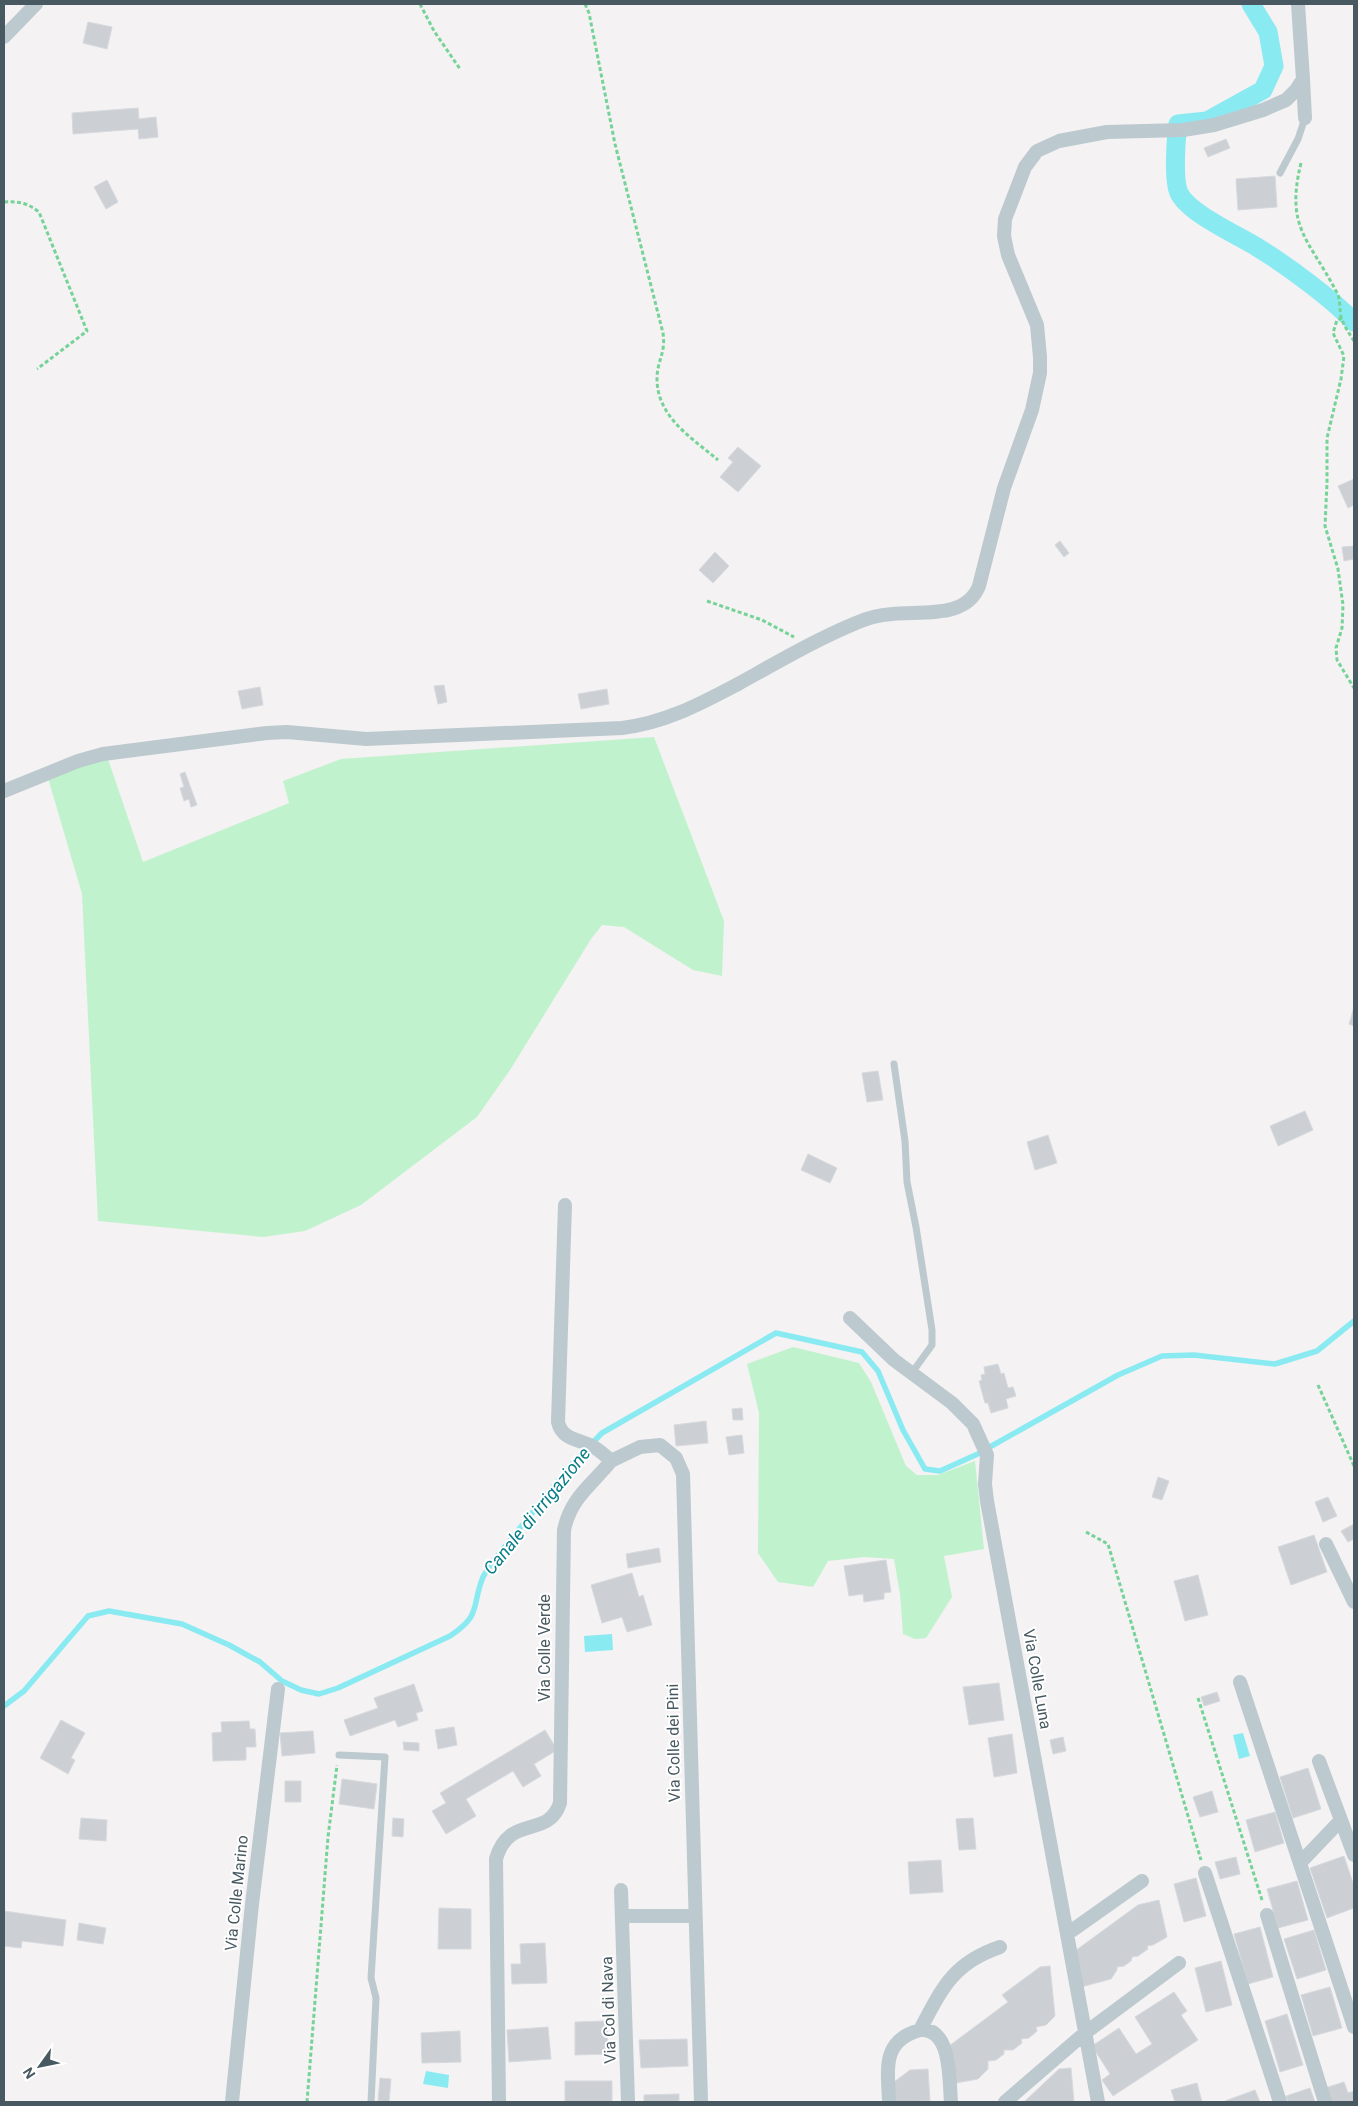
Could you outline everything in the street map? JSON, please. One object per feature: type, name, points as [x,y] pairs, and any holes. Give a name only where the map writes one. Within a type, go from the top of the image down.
[{"type":"street","points":[[4,37],[36,4]]},
{"type":"street","points":[[1298,4],[1305,118]]},
{"type":"street","points":[[4,792],[78,761],[103,754],[267,733],[288,732],[366,739],[622,728],[643,725],[669,718],[691,709],[812,644],[872,617],[955,609],[968,602],[978,590],[1004,488],[1033,405],[1040,373],[1037,325],[1008,255],[1004,236],[1005,219],[1032,156],[1047,145],[1080,136],[1121,131],[1191,129],[1231,120],[1286,100],[1303,79]]},
{"type":"street","points":[[565,1206],[557,1418],[563,1433],[570,1438],[598,1449],[611,1461]]},
{"type":"street","name":"Via Colle Luna","points":[[850,1318],[882,1350],[911,1374],[952,1403],[966,1416],[977,1430],[987,1452],[988,1463],[985,1484],[987,1501],[1098,2102]]},
{"type":"street","name":"Via Colle dei Pini","points":[[611,1461],[640,1447],[660,1446],[676,1458],[683,1474],[701,2102]]},
{"type":"street","name":"Via Colle Verde","points":[[498,2102],[496,1859],[501,1844],[511,1834],[547,1821],[553,1817],[560,1803],[564,1530],[571,1506],[611,1461]]},
{"type":"street","points":[[1326,1544],[1354,1602]]},
{"type":"street","points":[[1240,1682],[1354,2027]]},
{"type":"street","name":"Via Colle Marino","points":[[232,2102],[252,1904],[278,1689]]},
{"type":"street","points":[[1320,1761],[1354,1855]]},
{"type":"street","points":[[1300,1863],[1341,1820]]},
{"type":"street","points":[[1205,1873],[1280,2102]]},
{"type":"street","points":[[1067,1934],[1142,1881]]},
{"type":"street","name":"Via Col di Nava","points":[[621,1890],[628,2102]]},
{"type":"street","points":[[1267,1915],[1325,2102]]},
{"type":"street","points":[[623,1916],[695,1916]]},
{"type":"street","points":[[920,2030],[943,1988],[952,1976],[977,1955],[1000,1947]]},
{"type":"street","points":[[1005,2102],[1085,2033],[1180,1963]]},
{"type":"street","points":[[888,2102],[888,2061],[891,2052],[896,2043],[904,2036],[920,2030],[928,2030],[935,2034],[944,2046],[952,2102]]},
{"type":"lane","points":[[1280,174],[1298,139],[1305,118]]},
{"type":"lane","points":[[894,1064],[905,1141],[907,1182],[932,1330],[932,1345],[911,1374]]},
{"type":"lane","points":[[339,1755],[385,1757],[372,1978],[376,1998],[371,2102]]},
{"type":"path","points":[[420,4],[434,32],[460,69]]},
{"type":"path","points":[[585,4],[589,13],[615,144],[664,333],[665,350],[658,366],[658,392],[663,407],[671,419],[718,460]]},
{"type":"path","points":[[1302,160],[1296,182],[1295,214],[1307,244],[1338,293],[1342,318],[1354,341]]},
{"type":"path","points":[[4,202],[16,201],[31,205],[39,212],[87,331],[38,368]]},
{"type":"path","points":[[1342,318],[1337,320],[1333,333],[1344,356],[1341,379],[1327,438],[1325,526],[1338,569],[1343,605],[1342,628],[1336,648],[1337,660],[1354,688]]},
{"type":"path","points":[[707,601],[762,620],[812,644]]},
{"type":"path","points":[[1318,1385],[1354,1466]]},
{"type":"path","points":[[1086,1532],[1108,1544],[1205,1873]]},
{"type":"path","points":[[1198,1698],[1267,1915]]},
{"type":"path","points":[[307,2102],[328,1837],[339,1755]]},
{"type":"green space","points":[[654,737],[724,921],[722,976],[693,970],[624,927],[602,925],[591,939],[510,1070],[477,1117],[361,1205],[305,1231],[263,1237],[98,1221],[82,894],[48,778],[107,756],[143,862],[289,803],[283,781],[341,759]]},
{"type":"green space","points":[[793,1347],[859,1363],[871,1382],[906,1466],[917,1475],[938,1475],[975,1461],[984,1549],[944,1556],[952,1597],[926,1638],[915,1639],[903,1634],[900,1594],[894,1559],[864,1557],[828,1561],[813,1587],[778,1582],[758,1553],[759,1413],[747,1364]]},
{"type":"water","points":[[612,1634],[613,1650],[585,1652],[584,1636]]},
{"type":"water","points":[[1243,1733],[1250,1756],[1239,1759],[1233,1735]]},
{"type":"water","points":[[426,2071],[449,2075],[448,2088],[423,2084]]},
{"type":"building","points":[[88,22],[112,27],[107,49],[83,43]]},
{"type":"building","points":[[138,108],[139,119],[156,117],[158,137],[139,139],[138,129],[73,134],[72,113]]},
{"type":"building","points":[[1226,139],[1230,148],[1208,157],[1204,148]]},
{"type":"building","points":[[1275,176],[1277,207],[1238,210],[1236,179]]},
{"type":"building","points":[[107,180],[118,202],[106,209],[94,187]]},
{"type":"building","points":[[738,447],[761,466],[738,492],[720,477],[733,462],[728,458]]},
{"type":"building","points":[[1354,479],[1354,505],[1348,508],[1338,486]]},
{"type":"building","points":[[1060,541],[1069,553],[1064,557],[1055,545]]},
{"type":"building","points":[[1354,546],[1354,559],[1344,561],[1342,547]]},
{"type":"building","points":[[715,552],[729,566],[713,583],[699,570]]},
{"type":"building","points":[[444,685],[447,702],[438,704],[434,686]]},
{"type":"building","points":[[260,687],[263,705],[242,709],[238,691]]},
{"type":"building","points":[[607,689],[609,704],[581,709],[578,694]]},
{"type":"building","points":[[185,772],[197,805],[191,807],[189,799],[184,801],[180,788],[184,787],[180,774]]},
{"type":"building","points":[[1354,1007],[1354,1026],[1349,1024]]},
{"type":"building","points":[[878,1071],[883,1100],[867,1102],[862,1073]]},
{"type":"building","points":[[1305,1111],[1313,1130],[1278,1146],[1270,1126]]},
{"type":"building","points":[[1048,1135],[1057,1163],[1035,1170],[1027,1142]]},
{"type":"building","points":[[808,1154],[837,1168],[830,1183],[801,1170]]},
{"type":"building","points":[[998,1364],[1001,1374],[1004,1373],[1008,1388],[1013,1387],[1016,1396],[1006,1399],[1008,1408],[991,1413],[988,1403],[985,1403],[979,1381],[982,1380],[981,1375],[985,1374],[984,1367]]},
{"type":"building","points":[[742,1408],[743,1420],[733,1420],[732,1409]]},
{"type":"building","points":[[706,1421],[708,1443],[676,1446],[674,1425]]},
{"type":"building","points":[[742,1435],[744,1453],[729,1455],[726,1437]]},
{"type":"building","points":[[1158,1477],[1169,1481],[1162,1500],[1152,1497]]},
{"type":"building","points":[[1328,1497],[1337,1516],[1323,1522],[1315,1502]]},
{"type":"building","points":[[1354,1524],[1354,1539],[1348,1542],[1341,1531]]},
{"type":"building","points":[[1314,1535],[1327,1572],[1291,1585],[1278,1547]]},
{"type":"building","points":[[659,1548],[661,1562],[628,1568],[626,1554]]},
{"type":"building","points":[[886,1560],[891,1592],[884,1593],[884,1599],[864,1602],[863,1594],[849,1596],[844,1566]]},
{"type":"building","points":[[632,1573],[639,1597],[643,1595],[652,1625],[627,1632],[622,1617],[602,1623],[591,1585]]},
{"type":"building","points":[[1198,1575],[1208,1615],[1185,1621],[1174,1581]]},
{"type":"building","points":[[999,1683],[1004,1720],[969,1725],[963,1687]]},
{"type":"building","points":[[414,1684],[423,1711],[416,1713],[418,1720],[398,1727],[395,1720],[350,1736],[344,1720],[378,1708],[374,1698]]},
{"type":"building","points":[[1217,1692],[1220,1701],[1204,1706],[1201,1697]]},
{"type":"building","points":[[61,1720],[85,1733],[71,1758],[75,1760],[68,1774],[40,1758]]},
{"type":"building","points":[[249,1721],[250,1729],[255,1729],[256,1747],[246,1747],[246,1760],[213,1761],[212,1733],[222,1732],[221,1722]]},
{"type":"building","points":[[454,1727],[457,1745],[438,1749],[435,1730]]},
{"type":"building","points":[[545,1730],[557,1750],[534,1764],[541,1776],[523,1787],[513,1771],[466,1799],[476,1816],[446,1834],[432,1811],[446,1803],[440,1793]]},
{"type":"building","points":[[313,1731],[315,1753],[282,1756],[280,1733]]},
{"type":"building","points":[[1012,1734],[1017,1773],[994,1777],[988,1738]]},
{"type":"building","points":[[1063,1737],[1066,1751],[1053,1754],[1050,1740]]},
{"type":"building","points":[[403,1742],[419,1743],[419,1751],[404,1750]]},
{"type":"building","points":[[1308,1768],[1321,1809],[1293,1818],[1280,1777]]},
{"type":"building","points":[[342,1779],[377,1784],[374,1809],[339,1804]]},
{"type":"building","points":[[285,1781],[301,1781],[301,1802],[285,1802]]},
{"type":"building","points":[[1212,1791],[1218,1812],[1200,1817],[1193,1797]]},
{"type":"building","points":[[1275,1812],[1284,1843],[1255,1852],[1246,1820]]},
{"type":"building","points":[[81,1818],[107,1820],[106,1841],[79,1839]]},
{"type":"building","points":[[393,1818],[404,1819],[403,1837],[392,1836]]},
{"type":"building","points":[[973,1818],[976,1849],[959,1850],[956,1819]]},
{"type":"building","points":[[1344,1856],[1354,1886],[1354,1908],[1327,1918],[1310,1868]]},
{"type":"building","points":[[1236,1857],[1240,1874],[1220,1879],[1215,1862]]},
{"type":"building","points":[[941,1860],[943,1892],[910,1894],[908,1862]]},
{"type":"building","points":[[1196,1878],[1206,1916],[1184,1922],[1174,1884]]},
{"type":"building","points":[[1297,1881],[1308,1920],[1278,1928],[1267,1889]]},
{"type":"building","points":[[1159,1900],[1167,1937],[1153,1945],[1147,1946],[1148,1949],[1138,1956],[1132,1957],[1131,1961],[1124,1966],[1117,1967],[1111,1979],[1081,1987],[1075,1951],[1138,1905]]},
{"type":"building","points":[[439,1908],[471,1909],[471,1949],[438,1949]]},
{"type":"building","points":[[4,1911],[66,1920],[63,1946],[22,1941],[21,1948],[4,1946]]},
{"type":"building","points":[[79,1923],[106,1928],[103,1944],[77,1940]]},
{"type":"building","points":[[1260,1927],[1273,1977],[1248,1984],[1234,1934]]},
{"type":"building","points":[[1314,1930],[1326,1970],[1297,1979],[1284,1939]]},
{"type":"building","points":[[545,1943],[547,1983],[512,1984],[511,1964],[521,1964],[520,1944]]},
{"type":"building","points":[[1221,1961],[1232,2005],[1206,2012],[1195,1968]]},
{"type":"building","points":[[1050,1966],[1055,2016],[1046,2025],[1036,2027],[1037,2031],[1029,2038],[1021,2039],[1022,2043],[1013,2050],[1004,2050],[1004,2054],[996,2060],[988,2061],[988,2069],[978,2079],[956,2083],[949,2046],[1008,2002],[1002,1995],[1040,1967]]},
{"type":"building","points":[[1330,1987],[1342,2028],[1313,2036],[1301,1995]]},
{"type":"building","points":[[1174,1992],[1187,2011],[1181,2015],[1198,2040],[1113,2096],[1102,2080],[1110,2074],[1092,2046],[1119,2028],[1136,2054],[1152,2044],[1135,2017]]},
{"type":"building","points":[[1287,2014],[1303,2065],[1280,2072],[1265,2021]]},
{"type":"building","points":[[607,2021],[608,2054],[575,2055],[575,2022]]},
{"type":"building","points":[[548,2027],[551,2059],[509,2062],[507,2030]]},
{"type":"building","points":[[460,2031],[461,2062],[422,2063],[421,2033]]},
{"type":"building","points":[[687,2039],[688,2066],[641,2068],[639,2040]]},
{"type":"building","points":[[1071,2068],[1074,2102],[1024,2102],[1059,2069]]},
{"type":"building","points":[[928,2069],[930,2101],[895,2102],[894,2082],[910,2070]]},
{"type":"building","points":[[380,2078],[391,2079],[389,2102],[378,2101]]},
{"type":"building","points":[[565,2081],[612,2081],[612,2102],[565,2102]]},
{"type":"building","points":[[1344,2082],[1348,2093],[1354,2091],[1354,2102],[1329,2102],[1325,2088]]},
{"type":"building","points":[[1197,2083],[1202,2102],[1175,2102],[1171,2090]]},
{"type":"building","points":[[1310,2088],[1315,2102],[1288,2102],[1286,2096]]},
{"type":"building","points":[[1255,2090],[1260,2102],[1225,2101]]},
{"type":"building","points":[[679,2094],[679,2102],[644,2102],[644,2095]]},
{"type":"waterway","points":[[1251,4],[1268,32],[1274,66],[1263,90],[1207,121],[1178,124],[1176,149],[1177,187],[1179,193],[1193,209],[1260,249],[1296,274],[1322,293],[1354,322]]},
{"type":"waterway","points":[[988,1448],[1118,1375],[1162,1356],[1194,1355],[1275,1364],[1317,1351],[1354,1321]]},
{"type":"waterway","name":"Canale di irrigazione","points":[[4,1706],[24,1691],[88,1616],[109,1611],[182,1624],[229,1645],[260,1662],[282,1681],[301,1690],[319,1694],[338,1688],[450,1636],[460,1629],[471,1616],[483,1577],[494,1560],[571,1465],[602,1433],[776,1333],[862,1352],[878,1371],[903,1430],[925,1469],[940,1471],[980,1453]]}]
